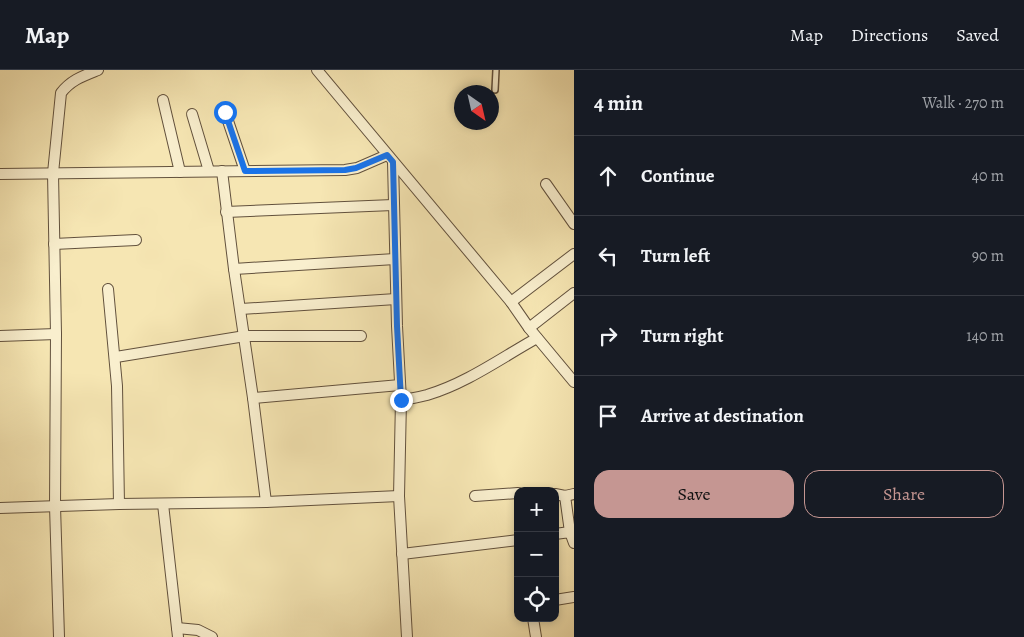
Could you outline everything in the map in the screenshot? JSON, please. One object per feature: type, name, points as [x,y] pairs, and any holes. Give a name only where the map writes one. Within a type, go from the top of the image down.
[{"type":"street","points":[[59,637],[55,506],[56,334],[53,173],[61,93],[75,80],[98,70]]},
{"type":"street","points":[[316,70],[510,302],[537,338],[572,377]]},
{"type":"street","points":[[163,100],[180,172]]},
{"type":"street","points":[[225,112],[245,171]]},
{"type":"street","points":[[192,114],[208,171]]},
{"type":"street","points":[[0,174],[345,170],[390,159]]},
{"type":"street","points":[[390,159],[401,400],[398,496],[408,637]]},
{"type":"street","points":[[222,171],[234,269],[254,398],[266,502]]},
{"type":"street","points":[[546,184],[574,224]]},
{"type":"street","points":[[226,212],[393,205]]},
{"type":"street","points":[[54,244],[136,240]]},
{"type":"street","points":[[510,302],[574,254]]},
{"type":"street","points":[[234,269],[395,259]]},
{"type":"street","points":[[108,289],[116,357],[119,504]]},
{"type":"street","points":[[529,328],[574,293]]},
{"type":"street","points":[[240,309],[396,299]]},
{"type":"street","points":[[0,336],[56,334]]},
{"type":"street","points":[[116,357],[245,336],[361,336]]},
{"type":"street","points":[[401,400],[427,395],[453,385],[537,338]]},
{"type":"street","points":[[254,398],[400,384]]},
{"type":"street","points":[[475,496],[514,492]]},
{"type":"street","points":[[565,495],[570,532],[574,543]]},
{"type":"street","points":[[0,508],[266,502],[398,496]]},
{"type":"street","points":[[163,504],[177,632],[198,630],[212,637]]},
{"type":"street","points":[[559,533],[570,532]]},
{"type":"street","points":[[402,554],[514,540]]},
{"type":"street","points":[[559,599],[574,597]]},
{"type":"street","points":[[534,622],[536,637]]},
{"type":"lane","points":[[495,85],[496,70]]},
{"type":"route","points":[[225,112],[245,171],[345,170],[356,168],[387,155],[393,162],[397,326],[401,400]]}]
